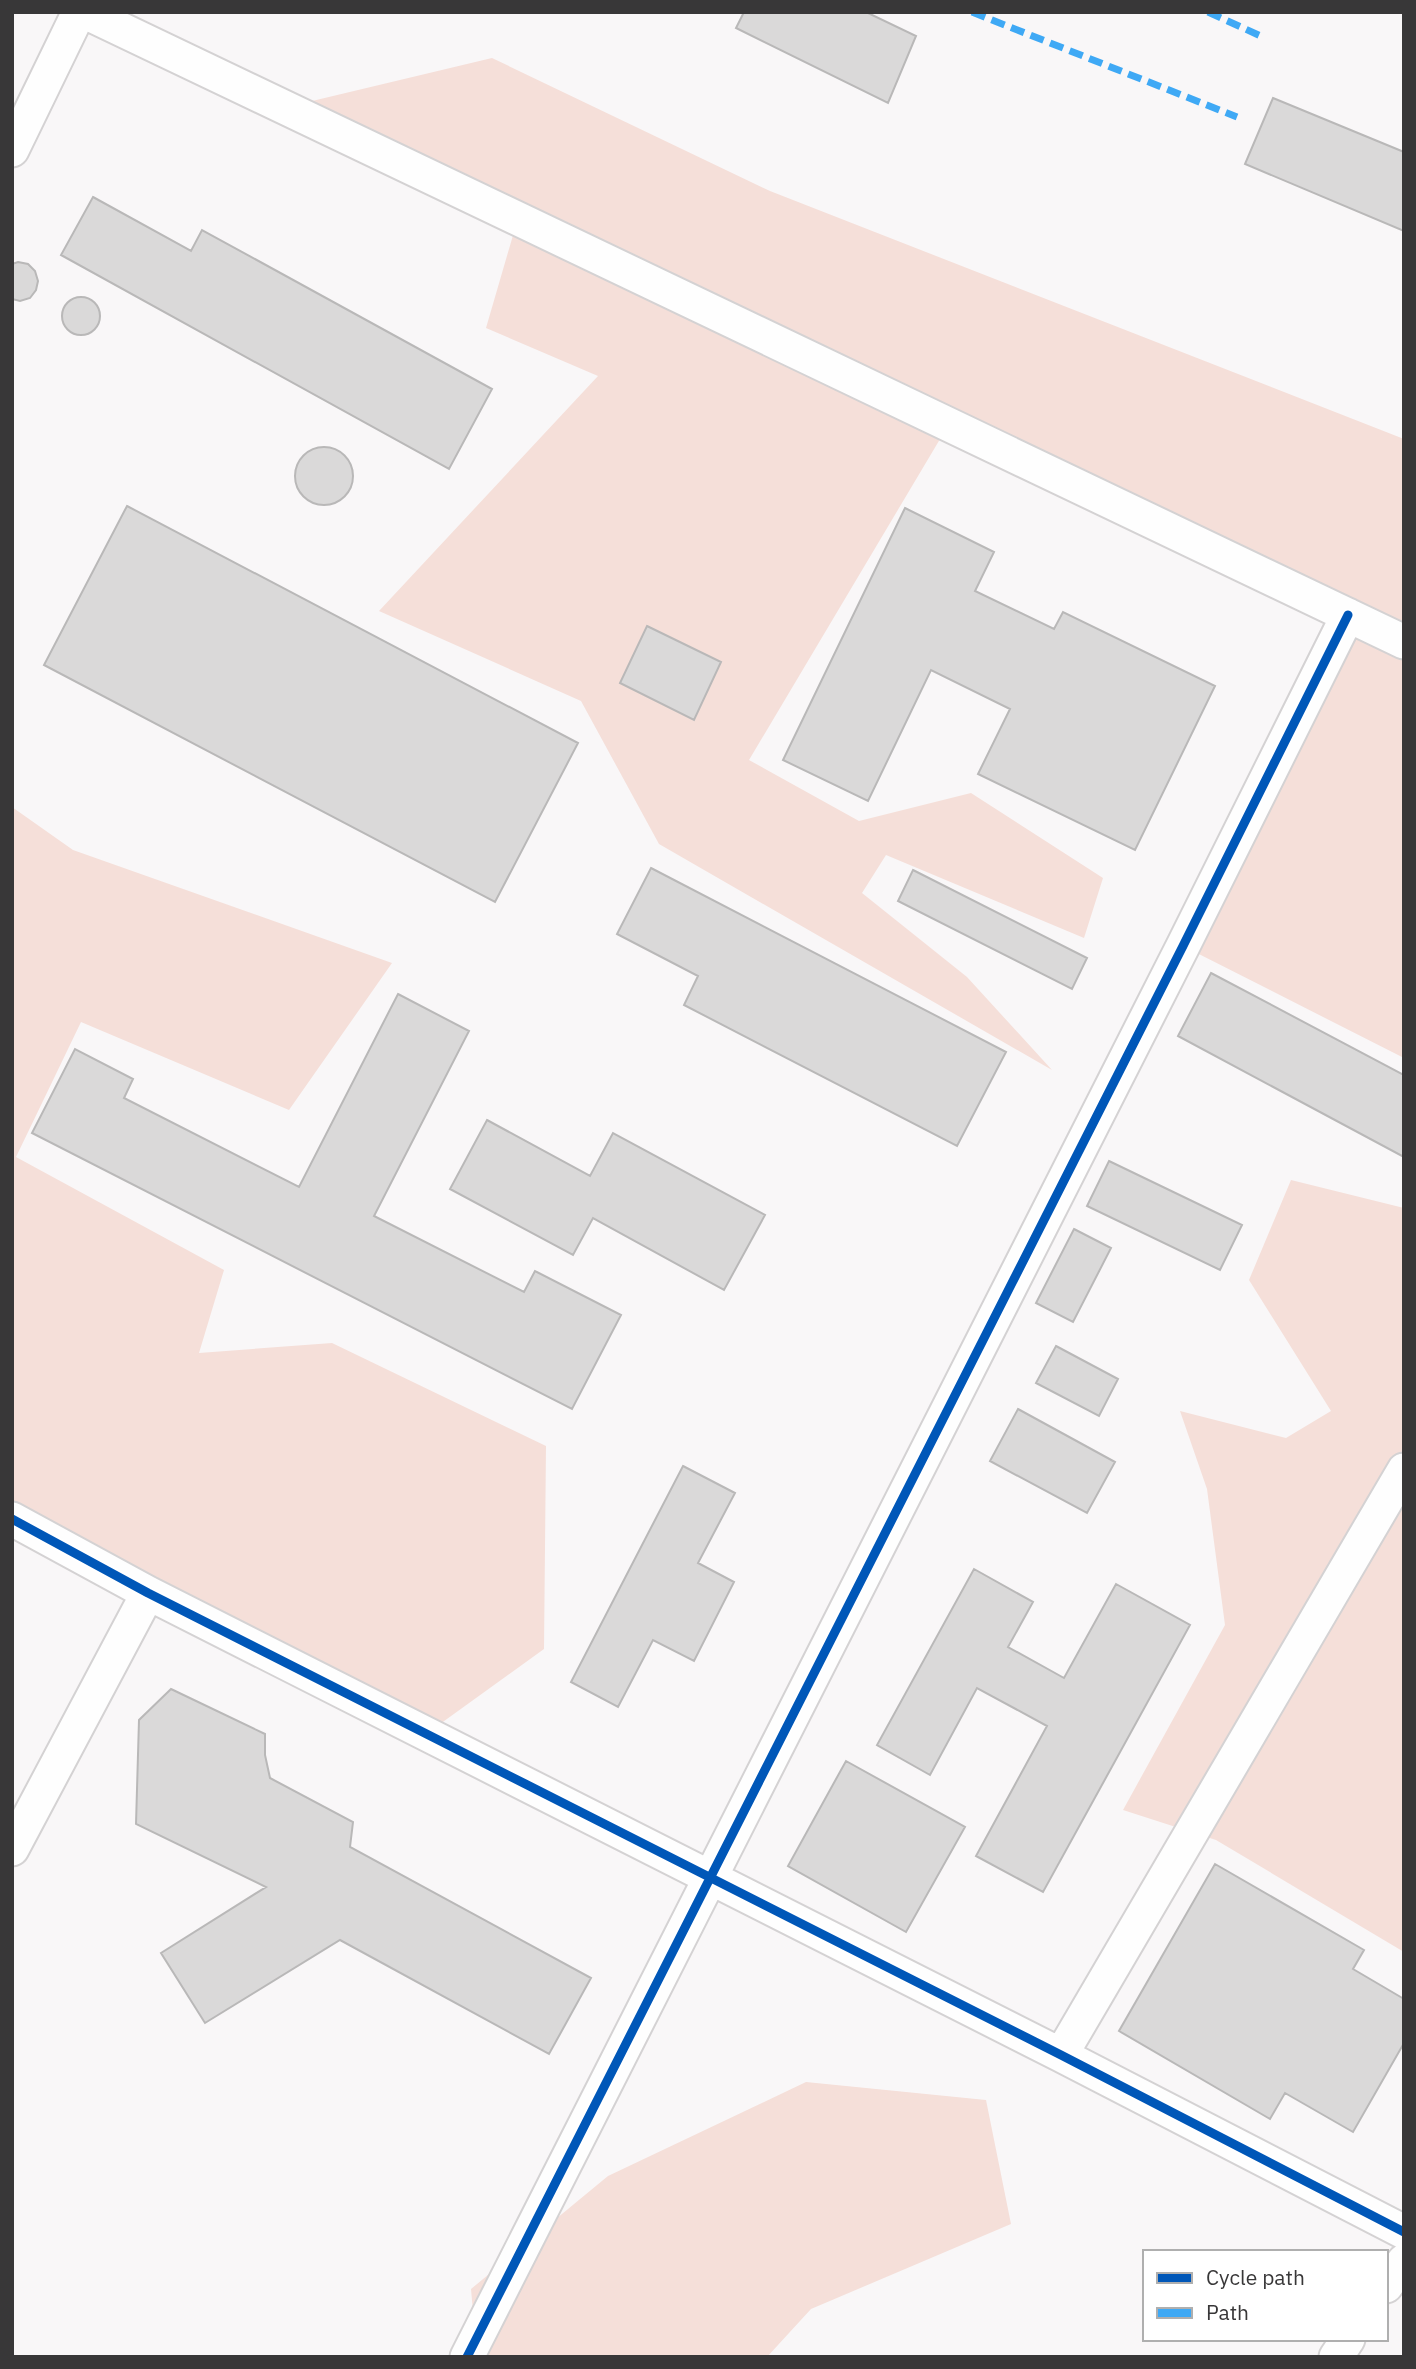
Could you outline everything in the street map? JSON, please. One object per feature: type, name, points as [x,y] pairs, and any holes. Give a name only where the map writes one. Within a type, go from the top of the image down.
[{"type":"street","points":[[12,150],[79,12]]},
{"type":"street","points":[[85,12],[1404,642]]},
{"type":"street","points":[[467,2357],[1183,946],[1348,615]]},
{"type":"street","points":[[1061,2054],[1404,1470]]},
{"type":"street","points":[[12,1519],[148,1593],[1061,2054],[1404,2232]]},
{"type":"street","points":[[12,1850],[148,1593]]},
{"type":"street","points":[[1388,2283],[1404,2261]]},
{"type":"street","points":[[1336,2357],[1347,2341]]},
{"type":"shaded area","points":[[492,58],[770,191],[1404,439],[1404,1058],[1183,946],[1348,615],[949,424],[749,760],[859,821],[971,793],[1103,878],[1084,938],[886,855],[862,893],[967,977],[1052,1070],[659,844],[581,701],[379,611],[598,376],[486,328],[518,218],[287,107]]},
{"type":"shaded area","points":[[12,807],[73,850],[392,963],[289,1110],[81,1022],[16,1157],[224,1270],[199,1353],[332,1343],[546,1446],[544,1649],[440,1724],[12,1519]]},
{"type":"shaded area","points":[[1291,1180],[1404,1208],[1404,1952],[1216,1840],[1123,1810],[1225,1625],[1207,1489],[1180,1411],[1286,1438],[1331,1411],[1249,1280]]},
{"type":"shaded area","points":[[806,2082],[986,2100],[1011,2224],[811,2309],[767,2357],[477,2357],[471,2289],[608,2176]]},
{"type":"building","points":[[744,12],[866,12],[916,36],[888,103],[736,28]]},
{"type":"building","points":[[1273,98],[1404,152],[1404,231],[1245,164]]},
{"type":"building","points":[[93,197],[191,251],[202,230],[492,389],[449,469],[61,255]]},
{"type":"building","points":[[12,264],[28,264],[35,271],[38,281],[30,298],[20,301],[12,299]]},
{"type":"building","points":[[81,297],[95,302],[100,316],[95,330],[81,335],[67,330],[62,316],[67,302]]},
{"type":"building","points":[[324,447],[335,449],[348,460],[353,476],[351,487],[340,500],[324,505],[313,503],[300,492],[295,476],[297,465],[308,452]]},
{"type":"building","points":[[127,506],[578,743],[495,902],[44,665]]},
{"type":"building","points":[[905,508],[994,552],[975,591],[1054,629],[1063,612],[1215,686],[1135,850],[978,774],[1010,709],[931,670],[868,801],[783,760]]},
{"type":"building","points":[[647,626],[721,662],[694,720],[620,683]]},
{"type":"building","points":[[651,868],[1006,1052],[957,1146],[684,1005],[698,976],[617,934]]},
{"type":"building","points":[[913,870],[1087,958],[1072,989],[898,901]]},
{"type":"building","points":[[1211,973],[1404,1075],[1404,1157],[1178,1036]]},
{"type":"building","points":[[398,994],[469,1031],[374,1216],[524,1292],[535,1271],[621,1315],[572,1409],[32,1133],[75,1049],[133,1079],[124,1098],[299,1187]]},
{"type":"building","points":[[487,1120],[590,1176],[613,1133],[765,1215],[724,1290],[593,1218],[573,1255],[450,1189]]},
{"type":"building","points":[[1109,1161],[1242,1225],[1220,1270],[1087,1206]]},
{"type":"building","points":[[1074,1229],[1111,1248],[1073,1322],[1036,1303]]},
{"type":"building","points":[[1056,1346],[1118,1379],[1099,1416],[1036,1383]]},
{"type":"building","points":[[1018,1409],[1115,1462],[1087,1513],[990,1461]]},
{"type":"building","points":[[683,1466],[735,1493],[698,1563],[734,1582],[694,1661],[653,1640],[618,1707],[571,1682]]},
{"type":"building","points":[[974,1569],[1033,1602],[1008,1647],[1064,1678],[1116,1584],[1190,1625],[1043,1892],[976,1856],[1047,1726],[977,1688],[930,1775],[877,1745]]},
{"type":"building","points":[[171,1689],[265,1734],[265,1755],[270,1778],[353,1822],[350,1847],[591,1978],[549,2054],[340,1940],[205,2023],[161,1953],[266,1887],[136,1824],[139,1720]]},
{"type":"building","points":[[846,1761],[965,1827],[906,1932],[788,1866]]},
{"type":"building","points":[[1215,1864],[1364,1950],[1353,1969],[1404,1999],[1404,2043],[1353,2132],[1285,2093],[1270,2119],[1119,2031]]},
{"type":"marked path","points":[[972,12],[1237,117]]},
{"type":"marked path","points":[[1208,12],[1265,38]]},
{"type":"cycle path","points":[[467,2357],[1183,946],[1348,615]]},
{"type":"cycle path","points":[[12,1519],[148,1593],[1061,2055],[1404,2232]]}]
